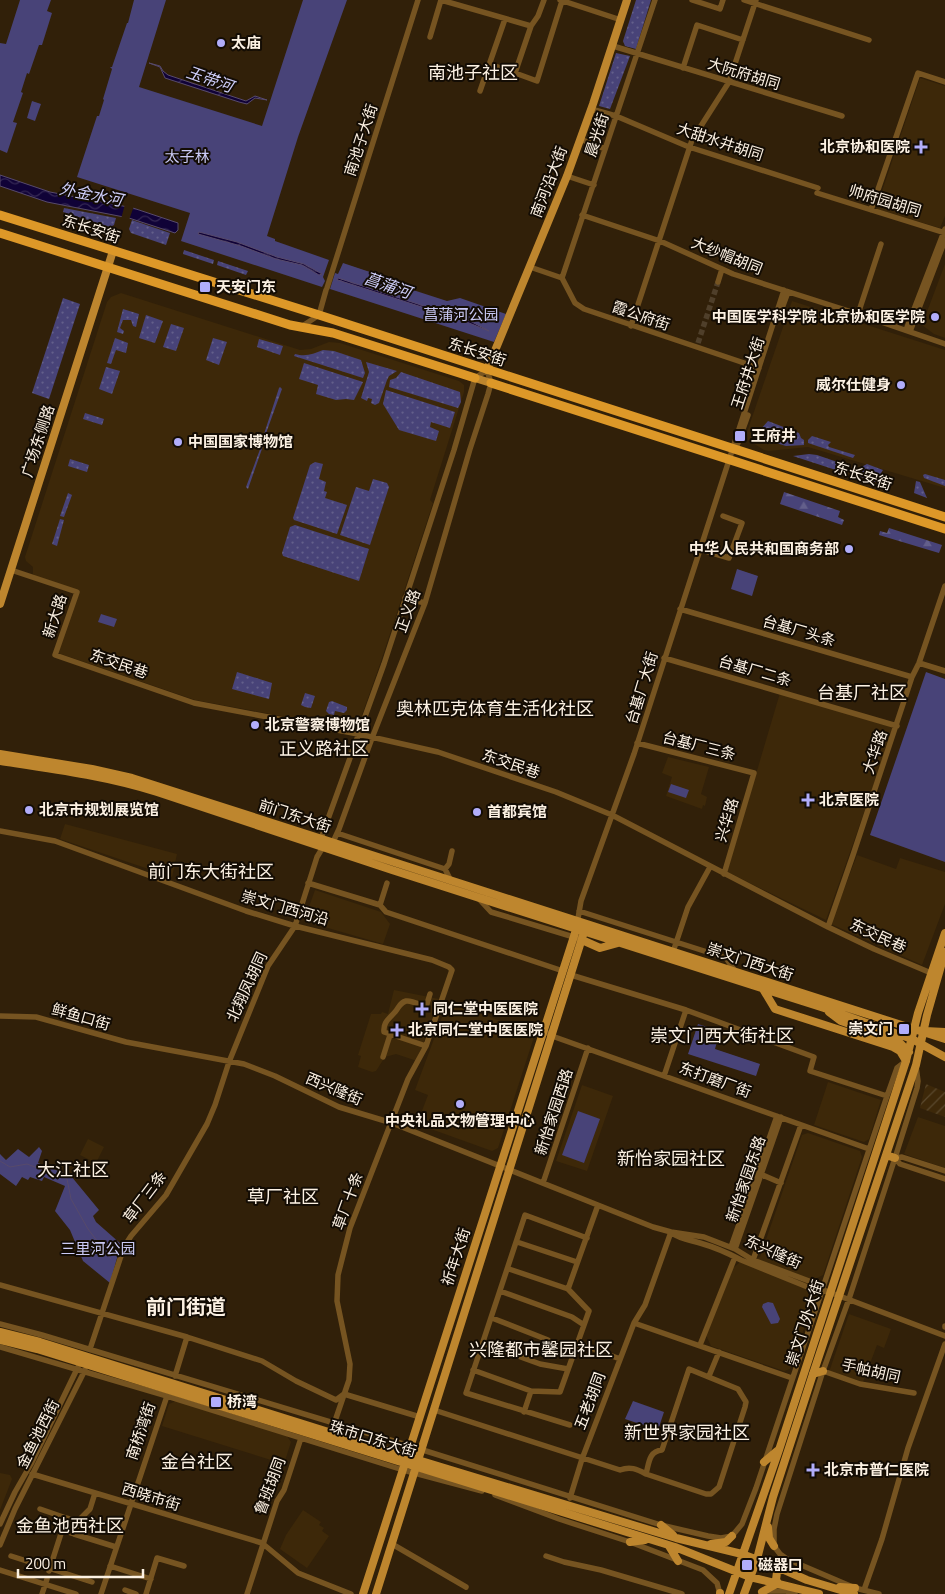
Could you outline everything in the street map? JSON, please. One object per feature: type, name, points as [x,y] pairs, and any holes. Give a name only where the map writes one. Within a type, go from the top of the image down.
[{"type":"highway","name":"东长安街","points":[[0,215],[319,315],[945,517]]},
{"type":"highway","name":"东长安街","points":[[0,233],[272,319],[333,333],[475,378]]},
{"type":"highway","name":"东长安街","points":[[491,383],[945,529]]},
{"type":"main road","name":"南河沿大街","points":[[487,370],[567,176],[627,0]]},
{"type":"main road","name":"广场东侧路","points":[[0,604],[113,251]]},
{"type":"main road","name":"东长安街","points":[[475,378],[491,383]]},
{"type":"main road","name":"前门东大街","points":[[0,754],[116,774],[451,881],[578,932]]},
{"type":"main road","name":"前门东大街","points":[[0,760],[79,772],[131,784],[478,897],[578,932]]},
{"type":"main road","name":"崇文门西大街","points":[[578,932],[626,937],[923,1031]]},
{"type":"main road","name":"崇文门西大街","points":[[578,932],[600,948],[618,943],[824,1008],[922,1043],[943,1056]]},
{"type":"main road","name":"祈年大街","points":[[363,1594],[499,1165],[563,971],[578,932]]},
{"type":"main road","name":"祈年大街","points":[[376,1594],[571,975],[578,932]]},
{"type":"main road","name":"崇文门外大街","points":[[722,1594],[735,1572],[753,1527],[830,1292],[873,1150],[909,1052],[918,1013],[945,933]]},
{"type":"main road","name":"崇文门外大街","points":[[744,1594],[764,1532],[774,1491],[916,1065],[923,1031],[945,952]]},
{"type":"main road","points":[[763,989],[776,1009],[893,1047],[900,1051],[906,1061]]},
{"type":"main road","points":[[824,1008],[841,1021],[898,1041],[909,1052]]},
{"type":"main road","points":[[923,1031],[945,1032]]},
{"type":"main road","points":[[923,1031],[945,1039]]},
{"type":"main road","points":[[886,1155],[895,1158]]},
{"type":"main road","name":"珠市口东大街","points":[[0,1332],[73,1356],[92,1366],[405,1463],[676,1538],[742,1554],[827,1587],[855,1591]]},
{"type":"main road","name":"珠市口东大街","points":[[0,1340],[100,1361],[350,1438],[405,1463]]},
{"type":"main road","points":[[73,1356],[90,1349],[100,1361]]},
{"type":"main road","points":[[813,1374],[823,1371]]},
{"type":"main road","points":[[334,1424],[350,1438]]},
{"type":"main road","points":[[764,1462],[778,1450]]},
{"type":"main road","name":"珠市口东大街","points":[[416,1466],[648,1539],[750,1577],[816,1593]]},
{"type":"main road","points":[[768,1517],[769,1538],[774,1546]]},
{"type":"main road","points":[[661,1525],[676,1538]]},
{"type":"main road","points":[[753,1527],[758,1532],[764,1532]]},
{"type":"main road","points":[[706,1545],[726,1542],[732,1536]]},
{"type":"main road","points":[[630,1542],[648,1539]]},
{"type":"main road","points":[[669,1546],[678,1561]]},
{"type":"main road","points":[[710,1561],[717,1555],[716,1547]]},
{"type":"main road","points":[[761,1593],[778,1583],[776,1580],[777,1572],[782,1568]]},
{"type":"street","name":"南池子大街","points":[[319,315],[418,0]]},
{"type":"street","points":[[430,37],[441,0],[531,26]]},
{"type":"street","points":[[515,73],[531,26],[538,16],[544,0]]},
{"type":"street","points":[[489,64],[537,81],[561,0],[621,20]]},
{"type":"street","name":"晨光街","points":[[562,278],[655,0]]},
{"type":"street","points":[[692,0],[720,9],[723,0]]},
{"type":"street","points":[[744,0],[869,40]]},
{"type":"street","points":[[631,326],[660,242],[689,147],[729,82],[755,2]]},
{"type":"street","points":[[480,91],[505,19]]},
{"type":"street","points":[[683,68],[697,25],[743,40]]},
{"type":"street","name":"大阮府胡同","points":[[612,46],[842,116]]},
{"type":"street","points":[[871,210],[918,73],[945,82]]},
{"type":"street","name":"大甜水井胡同","points":[[591,109],[616,116],[689,147],[818,191]]},
{"type":"street","points":[[580,139],[605,149]]},
{"type":"street","points":[[567,176],[594,185]]},
{"type":"street","name":"帅府园胡同","points":[[818,191],[871,210],[945,231]]},
{"type":"street","name":"大纱帽胡同","points":[[582,216],[660,242],[733,274],[908,330],[945,344]]},
{"type":"street","points":[[908,330],[945,231]]},
{"type":"street","points":[[908,330],[945,240]]},
{"type":"street","points":[[858,314],[881,244]]},
{"type":"street","points":[[530,267],[562,278]]},
{"type":"street","points":[[718,282],[722,269]]},
{"type":"street","name":"霞公府街","points":[[562,278],[578,306],[631,326],[697,345],[759,368]]},
{"type":"street","name":"王府井大街","points":[[735,449],[759,368],[786,291]]},
{"type":"street","name":"王府井大街","points":[[728,460],[735,449],[786,291]]},
{"type":"street","points":[[301,326],[319,315]]},
{"type":"street","points":[[475,378],[487,370],[491,383]]},
{"type":"street","name":"正义路","points":[[321,839],[384,664],[454,450],[475,378]]},
{"type":"street","name":"正义路","points":[[333,842],[425,604],[491,383]]},
{"type":"street","name":"台基厂大街","points":[[578,932],[579,911],[638,744],[728,460]]},
{"type":"street","points":[[699,549],[728,558],[742,523],[723,516]]},
{"type":"street","name":"新大路","points":[[11,570],[77,592],[55,656]]},
{"type":"street","name":"大华路","points":[[828,926],[912,677],[919,663],[945,586]]},
{"type":"street","points":[[406,598],[425,604]]},
{"type":"street","name":"台基厂头条","points":[[680,609],[912,677]]},
{"type":"street","name":"东交民巷","points":[[55,656],[194,703],[358,734],[438,752],[556,792],[612,815],[710,867],[874,949],[931,973]]},
{"type":"street","name":"台基厂二条","points":[[664,658],[897,726]]},
{"type":"street","points":[[919,663],[945,672]]},
{"type":"street","name":"台基厂三条","points":[[638,744],[754,773]]},
{"type":"street","name":"兴华路","points":[[724,874],[754,773]]},
{"type":"street","name":"崇文门西河沿","points":[[0,831],[55,841],[246,911],[295,926],[449,966],[452,972],[443,996]]},
{"type":"street","points":[[337,833],[445,869],[451,881]]},
{"type":"street","points":[[321,839],[323,847],[333,842]]},
{"type":"street","points":[[368,844],[380,858]]},
{"type":"street","name":"北翔凤胡同","points":[[228,1062],[268,966],[295,926],[317,857],[323,847]]},
{"type":"street","points":[[445,869],[449,864],[452,851]]},
{"type":"street","points":[[673,952],[688,907],[710,867]]},
{"type":"street","points":[[308,883],[380,905],[386,912],[394,915],[563,971]]},
{"type":"street","points":[[380,905],[387,883]]},
{"type":"street","points":[[579,911],[726,958],[735,972]]},
{"type":"street","points":[[614,921],[626,937]]},
{"type":"street","points":[[571,975],[686,1010],[814,1057],[810,1071],[887,1096]]},
{"type":"street","points":[[426,1046],[390,1035],[384,1032],[384,1027],[389,1017],[395,1013],[399,1006],[409,1001],[426,1007],[430,994]]},
{"type":"street","name":"草厂十条","points":[[334,1424],[349,1380],[350,1364],[337,1302],[338,1275],[350,1228],[408,1079],[426,1046],[443,996]]},
{"type":"street","points":[[664,1076],[686,1010]]},
{"type":"street","name":"鲜鱼口街","points":[[0,1016],[36,1017],[112,1039],[155,1048]]},
{"type":"street","name":"东打磨厂街","points":[[544,1030],[552,1036],[873,1150]]},
{"type":"street","points":[[383,1057],[390,1035]]},
{"type":"street","name":"西兴隆街","points":[[155,1048],[244,1064],[274,1076],[338,1107],[392,1123],[499,1165]]},
{"type":"street","name":"新怡家园西路","points":[[543,1183],[588,1048]]},
{"type":"street","name":"崇文门外大街","points":[[732,1536],[742,1524],[764,1462],[821,1289],[873,1150],[887,1096],[897,1068],[906,1061]]},
{"type":"street","name":"草厂三条","points":[[90,1349],[124,1247],[131,1236],[166,1196],[207,1124],[228,1062]]},
{"type":"street","name":"崇文门外大街","points":[[774,1546],[774,1529],[777,1514],[918,1084],[916,1065]]},
{"type":"street","name":"新怡家园东路","points":[[733,1248],[779,1117]]},
{"type":"street","points":[[753,1260],[801,1125]]},
{"type":"street","points":[[895,1158],[902,1157],[945,1171]]},
{"type":"street","points":[[895,1158],[900,1164],[945,1179]]},
{"type":"street","name":"东兴隆街","points":[[499,1165],[509,1171],[671,1232],[704,1237],[733,1248],[753,1260],[817,1284],[821,1289],[815,1290],[701,1243],[679,1238],[671,1232]]},
{"type":"street","points":[[759,1174],[781,1183]]},
{"type":"street","points":[[568,1289],[598,1205]]},
{"type":"street","points":[[570,1425],[466,1393],[526,1215],[587,1238]]},
{"type":"street","name":"五老胡同","points":[[570,1498],[582,1459],[634,1323],[645,1305],[671,1232]]},
{"type":"street","points":[[517,1242],[577,1262]]},
{"type":"street","points":[[700,1345],[734,1257]]},
{"type":"street","points":[[474,1370],[531,1391],[560,1392],[578,1343],[589,1310],[568,1289],[508,1269]]},
{"type":"street","points":[[0,1284],[187,1336],[262,1361],[296,1381],[336,1400],[344,1394],[420,1417]]},
{"type":"street","points":[[821,1289],[945,1336]]},
{"type":"street","points":[[500,1291],[572,1317],[584,1325]]},
{"type":"street","points":[[492,1318],[548,1340]]},
{"type":"street","points":[[634,1323],[792,1378]]},
{"type":"street","name":"珠市口东大街","points":[[0,1324],[90,1349],[410,1446],[570,1498],[661,1525],[708,1536],[722,1538],[732,1536]]},
{"type":"street","points":[[175,1376],[187,1336]]},
{"type":"street","points":[[483,1343],[540,1364],[568,1369]]},
{"type":"street","points":[[578,1343],[620,1359]]},
{"type":"street","points":[[864,1590],[882,1539],[908,1448],[945,1344]]},
{"type":"street","name":"珠市口东大街","points":[[0,1347],[301,1438],[405,1463]]},
{"type":"street","points":[[708,1376],[719,1352]]},
{"type":"street","points":[[73,1356],[80,1370],[92,1366]]},
{"type":"street","points":[[434,1410],[582,1459],[620,1470],[627,1467],[637,1469],[646,1474],[711,1494],[719,1487],[746,1402],[738,1389],[688,1369],[662,1450],[656,1450],[651,1454],[646,1474]]},
{"type":"street","name":"金鱼池西街","points":[[0,1545],[8,1522],[80,1370]]},
{"type":"street","name":"金鱼池西街","points":[[0,1524],[80,1370]]},
{"type":"street","name":"手帕胡同","points":[[823,1371],[860,1384],[914,1393]]},
{"type":"street","points":[[524,1412],[531,1391]]},
{"type":"street","name":"南桥湾街","points":[[101,1594],[167,1396]]},
{"type":"street","name":"鲁班胡同","points":[[247,1594],[262,1543],[277,1500],[284,1490],[301,1438]]},
{"type":"street","name":"珠市口东大街","points":[[416,1466],[703,1570],[717,1583],[722,1594]]},
{"type":"street","name":"西晓市街","points":[[32,1474],[262,1543]]},
{"type":"street","points":[[74,1534],[78,1522],[90,1509],[94,1493]]},
{"type":"street","points":[[40,1509],[78,1522]]},
{"type":"street","points":[[50,1570],[66,1518]]},
{"type":"street","points":[[62,1530],[116,1547]]},
{"type":"street","points":[[262,1543],[298,1573],[351,1594]]},
{"type":"street","points":[[392,1544],[466,1587]]},
{"type":"street","points":[[774,1546],[787,1559],[855,1591],[864,1590],[879,1594]]},
{"type":"street","points":[[11,1556],[92,1582]]},
{"type":"street","points":[[546,1556],[682,1594]]},
{"type":"street","points":[[146,1594],[157,1558],[184,1566]]},
{"type":"street","points":[[110,1566],[151,1579]]},
{"type":"street","points":[[0,1570],[46,1582],[76,1594]]},
{"type":"street","points":[[42,1594],[46,1582]]},
{"type":"street","points":[[125,1590],[136,1594]]},
{"type":"street","points":[[761,1593],[786,1591],[795,1594]]},
{"type":"shaded area","name":"北京协和医院","points":[[920,78],[945,86],[945,216],[940,228],[876,209]]},
{"type":"shaded area","name":"中国医学科学院 北京协和医学院","points":[[945,264],[945,338],[934,334],[922,325]]},
{"type":"shaded area","points":[[121,293],[300,350],[311,349],[329,342],[340,343],[459,381],[464,385],[464,392],[430,500],[433,503],[380,664],[358,726],[355,728],[351,729],[195,700],[58,653],[79,591],[36,577],[33,574],[33,567],[26,561],[25,557],[107,302],[111,297]]},
{"type":"shaded area","points":[[792,301],[945,350],[945,488],[808,447],[769,451],[748,440],[747,432]]},
{"type":"shaded area","name":"北京医院","points":[[780,693],[894,728],[826,920],[727,872]]},
{"type":"shaded area","points":[[668,757],[709,767],[701,794],[707,797],[705,806],[703,805],[702,809],[666,796],[672,777],[662,773]]},
{"type":"shaded area","points":[[65,824],[177,854],[172,877],[60,839]]},
{"type":"shaded area","points":[[857,855],[896,869],[900,858],[945,872],[945,904],[922,965],[831,924]]},
{"type":"shaded area","points":[[315,890],[381,912],[390,924],[383,944],[304,921]]},
{"type":"shaded area","name":"北京同仁堂中医医院","points":[[394,990],[439,999],[417,1061],[396,1054],[385,1057],[376,1071],[372,1072],[358,1067],[361,1056],[358,1055],[371,1014],[381,1014],[382,1012],[388,1014]]},
{"type":"shaded area","points":[[448,1001],[535,1034],[498,1148],[492,1151],[417,1124],[428,1095],[415,1090]]},
{"type":"shaded area","points":[[828,1082],[881,1100],[869,1139],[864,1142],[814,1125]]},
{"type":"shaded area","points":[[926,1084],[945,1092],[945,1117],[920,1108]]},
{"type":"shaded area","points":[[582,1085],[613,1096],[587,1171],[556,1161]]},
{"type":"shaded area","points":[[918,1117],[945,1126],[945,1168],[904,1154]]},
{"type":"shaded area","points":[[808,1133],[860,1151],[862,1157],[823,1275],[815,1279],[810,1294],[813,1302],[790,1369],[784,1371],[711,1346],[706,1335],[732,1269],[739,1263],[760,1257],[802,1135]]},
{"type":"shaded area","points":[[88,1139],[104,1147],[96,1163],[80,1155]]},
{"type":"shaded area","points":[[849,1314],[891,1329],[884,1348],[877,1345],[863,1382],[829,1372]]},
{"type":"shaded area","points":[[176,1401],[287,1436],[291,1442],[284,1464],[162,1426],[169,1404]]},
{"type":"shaded area","points":[[0,1473],[10,1475],[12,1479],[0,1510]]},
{"type":"shaded area","points":[[303,1510],[321,1522],[319,1525],[324,1528],[322,1531],[329,1536],[307,1568],[280,1549],[286,1535]]},
{"type":"green space","points":[[20,0],[51,0],[47,11],[52,13],[42,45],[39,45],[29,74],[27,73],[21,92],[23,93],[13,122],[17,123],[7,153],[0,150],[0,43],[6,44]]},
{"type":"green space","name":"太子林","points":[[134,0],[166,0],[139,87],[262,126],[303,0],[347,0],[298,137],[267,236],[275,239],[275,241],[329,260],[323,277],[325,281],[322,287],[181,241],[190,213],[77,177],[104,100],[112,69],[110,67],[112,67],[128,23]]},
{"type":"green space","points":[[636,0],[651,0],[636,49],[625,46],[623,41]]},
{"type":"green space","points":[[616,53],[630,56],[610,109],[599,106]]},
{"type":"green space","points":[[32,101],[41,104],[35,121],[27,118]]},
{"type":"green space","points":[[64,208],[116,218],[114,225],[110,227],[63,212]]},
{"type":"green space","points":[[132,220],[170,233],[166,245],[131,233],[129,229]]},
{"type":"green space","points":[[184,250],[214,260],[213,264],[183,254]]},
{"type":"green space","points":[[218,261],[248,271],[246,275],[217,265]]},
{"type":"green space","name":"菖蒲河公园","points":[[343,263],[376,274],[379,279],[447,301],[460,298],[506,314],[494,342],[330,289],[335,273],[338,274]]},
{"type":"green space","points":[[63,298],[80,304],[49,399],[32,393]]},
{"type":"green space","points":[[123,309],[139,314],[136,327],[133,326],[131,320],[123,320],[120,328],[124,331],[123,334],[117,332]]},
{"type":"green space","points":[[146,315],[163,321],[155,343],[139,338]]},
{"type":"green space","points":[[171,324],[184,328],[176,351],[163,347]]},
{"type":"green space","points":[[115,338],[128,343],[126,353],[116,350],[111,364],[107,363]]},
{"type":"green space","points":[[213,338],[227,342],[219,365],[206,360]]},
{"type":"green space","points":[[259,339],[283,346],[280,355],[257,347]]},
{"type":"green space","points":[[323,350],[334,351],[361,360],[365,373],[363,378],[294,356],[295,354],[309,355]]},
{"type":"green space","points":[[366,362],[397,371],[389,376],[379,403],[375,405],[371,403],[372,399],[368,398],[367,401],[361,398],[369,372]]},
{"type":"green space","points":[[304,363],[363,382],[354,400],[336,400],[316,394],[318,385],[299,379]]},
{"type":"green space","points":[[106,367],[120,371],[112,394],[99,389]]},
{"type":"green space","points":[[401,372],[460,392],[461,402],[458,408],[389,387],[390,380],[396,378]]},
{"type":"green space","points":[[279,388],[282,389],[265,436],[264,434]]},
{"type":"green space","points":[[386,390],[455,412],[450,428],[431,422],[430,427],[439,431],[436,441],[399,430],[383,404]]},
{"type":"green space","points":[[85,413],[104,419],[102,425],[83,419]]},
{"type":"green space","points":[[768,421],[799,433],[804,440],[804,445],[786,446],[763,439],[759,431]]},
{"type":"green space","points":[[812,436],[831,442],[828,445],[829,447],[855,455],[853,458],[808,443]]},
{"type":"green space","points":[[262,444],[263,446],[248,489],[246,487]]},
{"type":"green space","points":[[809,454],[849,466],[849,469],[842,472],[793,456]]},
{"type":"green space","points":[[70,459],[89,465],[87,472],[68,466]]},
{"type":"green space","points":[[315,462],[323,464],[319,479],[326,482],[324,491],[327,492],[325,498],[347,505],[337,534],[294,520],[293,518],[310,465]]},
{"type":"green space","points":[[867,464],[883,470],[875,482],[850,473]]},
{"type":"green space","points":[[923,475],[945,480],[945,486],[924,478]]},
{"type":"green space","points":[[373,479],[387,483],[389,487],[370,545],[340,535],[356,487],[369,491]]},
{"type":"green space","points":[[916,481],[920,482],[927,498],[914,493]]},
{"type":"green space","points":[[784,492],[840,511],[838,517],[844,520],[842,525],[780,504]]},
{"type":"green space","points":[[68,493],[72,495],[64,517],[60,516]]},
{"type":"green space","points":[[60,519],[64,520],[57,546],[52,544]]},
{"type":"green space","points":[[295,525],[369,549],[359,581],[283,556],[282,553],[290,527]]},
{"type":"green space","points":[[889,528],[942,545],[939,553],[879,535],[880,531],[887,533]]},
{"type":"green space","points":[[737,569],[758,576],[752,596],[731,589]]},
{"type":"green space","points":[[101,614],[117,619],[114,627],[98,622]]},
{"type":"green space","points":[[237,672],[272,683],[269,699],[232,689]]},
{"type":"green space","points":[[926,672],[945,679],[945,862],[870,835]]},
{"type":"green space","points":[[305,693],[315,696],[311,708],[301,705]]},
{"type":"green space","points":[[332,701],[347,707],[347,710],[344,713],[335,711],[334,715],[329,714],[326,711],[329,702]]},
{"type":"green space","points":[[671,784],[689,790],[686,798],[668,792]]},
{"type":"green space","points":[[698,1024],[720,1031],[715,1049],[760,1064],[756,1076],[688,1054]]},
{"type":"green space","points":[[578,1111],[600,1119],[584,1163],[562,1155]]},
{"type":"green space","name":"三里河公园","points":[[39,1147],[42,1151],[38,1163],[71,1176],[99,1210],[93,1216],[96,1222],[121,1244],[110,1283],[83,1261],[70,1230],[55,1211],[65,1186],[44,1177],[42,1181],[30,1177],[28,1180],[22,1177],[16,1186],[0,1174],[0,1154],[6,1160],[18,1149],[29,1157]]},
{"type":"green space","points":[[773,1303],[780,1319],[778,1323],[771,1324],[762,1307],[763,1304]]},
{"type":"green space","points":[[633,1401],[664,1412],[658,1430],[625,1419]]},
{"type":"water","points":[[149,63],[160,66],[168,75],[246,101],[255,96],[267,100],[255,98],[247,104],[239,102],[165,78],[160,67]]},
{"type":"water","points":[[0,175],[50,192],[133,208],[178,223],[178,230],[175,233],[129,218],[47,202],[0,186]]},
{"type":"water","points":[[199,232],[237,242],[277,257],[304,264],[322,274],[319,275],[302,265],[276,259],[241,246],[198,234]]},
{"type":"water","points":[[338,278],[470,321],[489,331],[459,319],[337,280]]},
{"type":"pier","points":[[125,204],[134,206],[129,220],[121,219]]},
{"type":"waterway","points":[[0,1161],[10,1167],[27,1164],[67,1179],[71,1199],[88,1229],[111,1259]]},
{"type":"tunnel","points":[[698,343],[718,282]]},
{"type":"place","name":"太庙","points":[[221,43]]},
{"type":"place","name":"北京协和医院","points":[[921,147]]},
{"type":"place","name":"天安门东","points":[[205,287]]},
{"type":"place","name":"中国医学科学院 北京协和医学院","points":[[935,317]]},
{"type":"place","name":"威尔仕健身","points":[[901,385]]},
{"type":"place","name":"王府井","points":[[740,436]]},
{"type":"place","name":"中国国家博物馆","points":[[178,442]]},
{"type":"place","name":"中华人民共和国商务部","points":[[849,549]]},
{"type":"place","name":"北京警察博物馆","points":[[255,725]]},
{"type":"place","name":"北京医院","points":[[808,800]]},
{"type":"place","name":"北京市规划展览馆","points":[[29,810]]},
{"type":"place","name":"首都宾馆","points":[[477,812]]},
{"type":"place","name":"同仁堂中医医院","points":[[422,1009]]},
{"type":"place","name":"崇文门","points":[[904,1029]]},
{"type":"place","name":"北京同仁堂中医医院","points":[[397,1030]]},
{"type":"place","name":"中央礼品文物管理中心","points":[[460,1104]]},
{"type":"place","name":"桥湾","points":[[216,1402]]},
{"type":"place","name":"北京市普仁医院","points":[[813,1470]]},
{"type":"place","name":"磁器口","points":[[747,1565]]},
{"type":"district","name":"南池子社区","points":[[473,73]]},
{"type":"district","name":"台基厂社区","points":[[862,693]]},
{"type":"district","name":"奥林匹克体育生活化社区","points":[[495,709]]},
{"type":"district","name":"正义路社区","points":[[324,749]]},
{"type":"district","name":"前门东大街社区","points":[[211,872]]},
{"type":"district","name":"崇文门西大街社区","points":[[722,1036]]},
{"type":"district","name":"新怡家园社区","points":[[671,1159]]},
{"type":"district","name":"大江社区","points":[[73,1170]]},
{"type":"district","name":"草厂社区","points":[[283,1197]]},
{"type":"district","name":"前门街道","points":[[186,1307]]},
{"type":"district","name":"兴隆都市馨园社区","points":[[541,1350]]},
{"type":"district","name":"新世界家园社区","points":[[687,1433]]},
{"type":"district","name":"金台社区","points":[[197,1462]]},
{"type":"district","name":"金鱼池西社区","points":[[70,1526]]},
{"type":"water label","name":"玉带河","points":[[210,79]]},
{"type":"water label","name":"外金水河","points":[[91,194]]},
{"type":"water label","name":"菖蒲河","points":[[388,285]]}]
